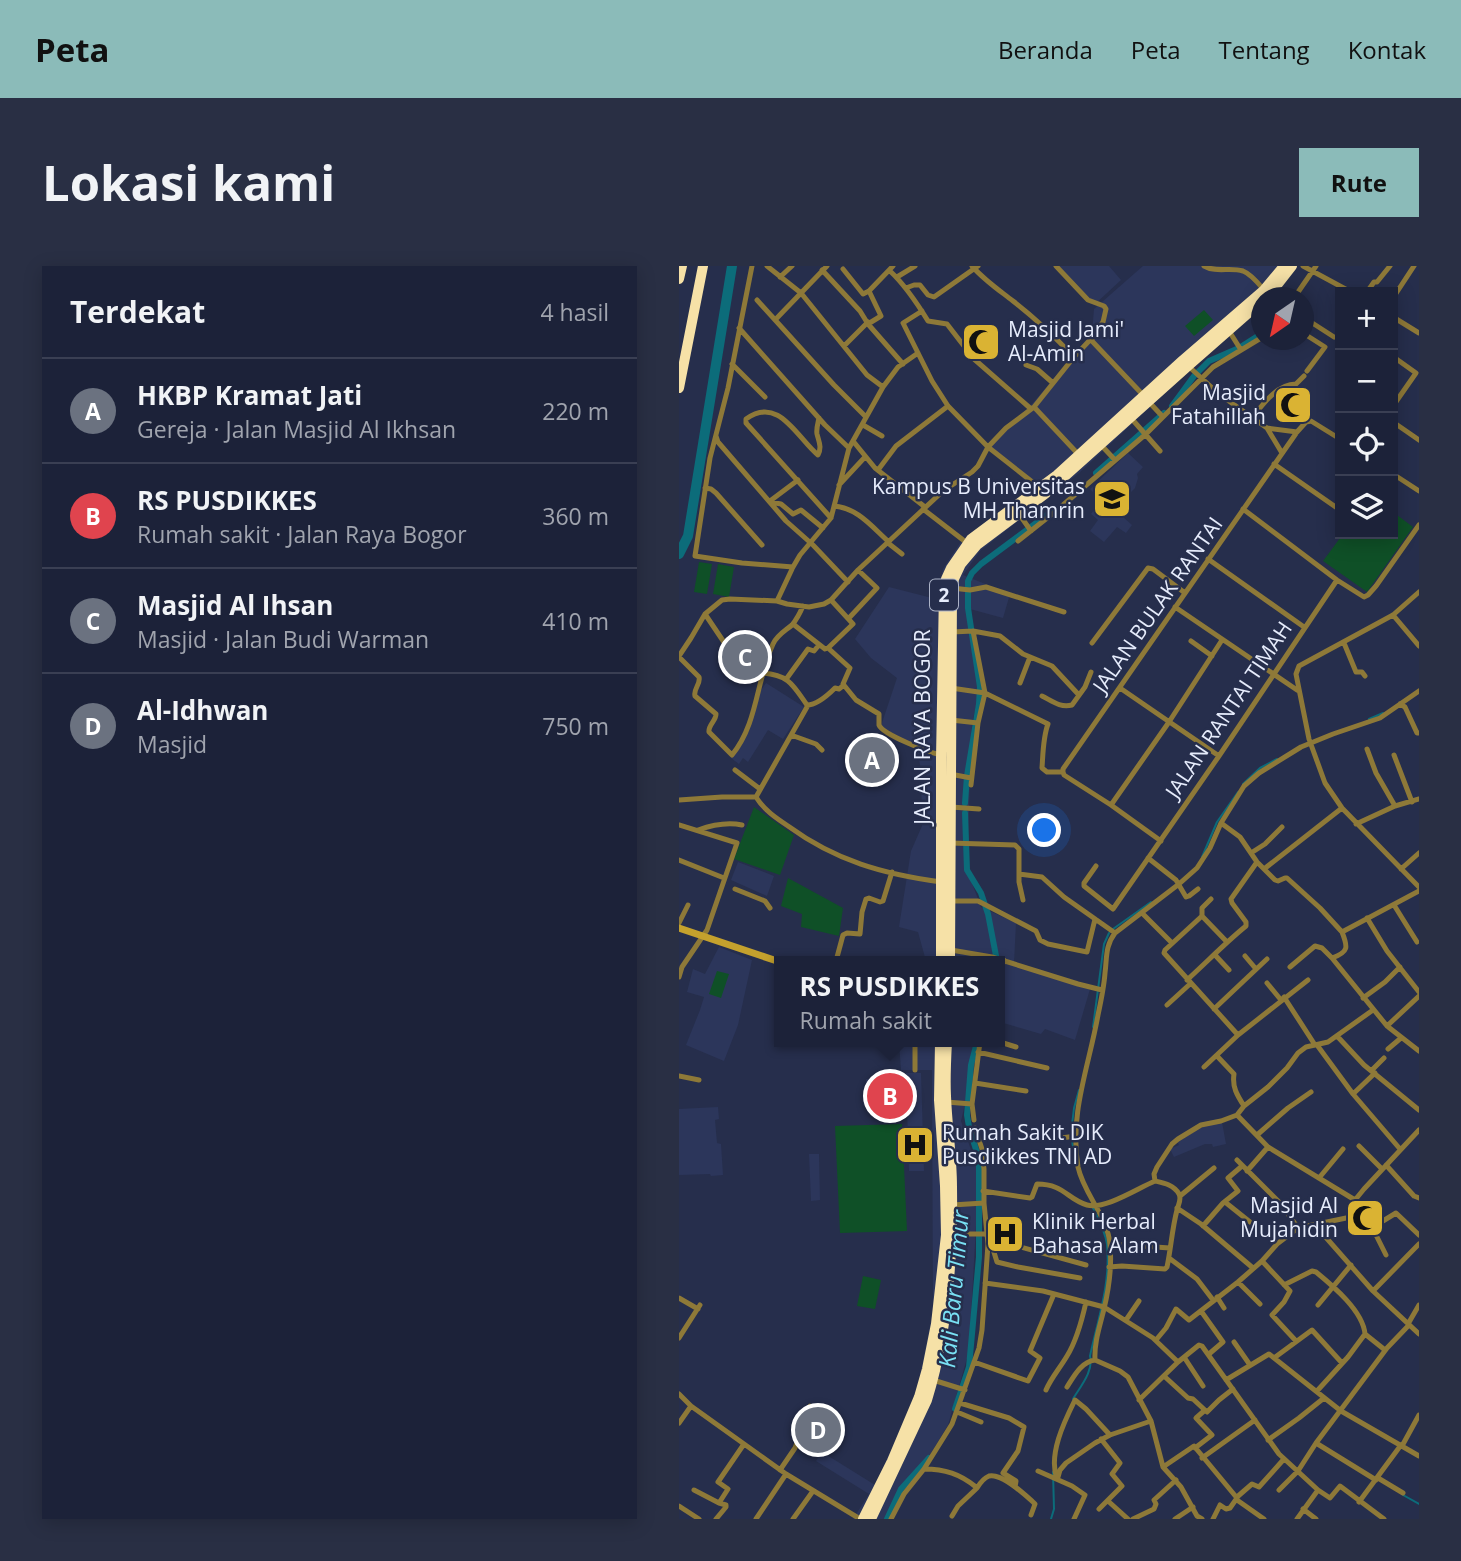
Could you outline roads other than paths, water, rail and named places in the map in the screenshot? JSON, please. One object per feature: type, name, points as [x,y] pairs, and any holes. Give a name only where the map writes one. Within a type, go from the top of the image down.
[{"type":"highway","points":[[679,279],[682,266]]},
{"type":"highway","points":[[679,388],[703,266]]},
{"type":"highway","name":"JALAN RAYA BOGOR","points":[[1270,287],[1284,266]]},
{"type":"highway","name":"JALAN RAYA BOGOR","points":[[1272,287],[1292,266]]},
{"type":"highway","name":"JALAN RAYA BOGOR","points":[[946,795],[950,774],[951,632],[958,571],[983,539],[1045,494],[1146,399],[1192,370],[1251,309]]},
{"type":"highway","name":"JALAN RAYA BOGOR","points":[[1192,370],[1251,312]]},
{"type":"highway","name":"JALAN RAYA BOGOR","points":[[950,956],[952,843],[941,754],[944,585],[951,568],[967,544],[1079,455],[1131,418],[1146,399]]},
{"type":"highway","name":"JALAN RAYA BOGOR","points":[[941,956],[941,882],[947,810]]},
{"type":"highway","points":[[861,1519],[891,1461],[919,1397],[936,1324],[946,1235],[948,1176],[946,1102],[941,1047]]},
{"type":"highway","points":[[871,1519],[927,1400],[942,1333],[952,1234],[952,1205],[939,1100],[946,1047]]},
{"type":"street","points":[[752,266],[732,365],[709,458],[695,557],[793,567]]},
{"type":"street","points":[[767,266],[801,293],[867,375],[883,387]]},
{"type":"street","points":[[780,277],[792,266]]},
{"type":"street","points":[[897,277],[915,266]]},
{"type":"street","points":[[803,606],[793,624],[775,640],[762,673],[751,722],[732,755],[709,732],[716,715],[695,696],[699,677],[679,656],[705,614],[725,600],[776,601],[814,607],[831,600],[858,570],[924,508],[951,485],[972,472],[988,447],[1006,428],[1032,408],[1091,340],[1103,322],[1104,306],[1089,300],[1056,266]]},
{"type":"street","points":[[1204,266],[1209,269],[1243,271],[1260,287]]},
{"type":"street","points":[[1370,287],[1390,266]]},
{"type":"street","points":[[1398,290],[1414,266]]},
{"type":"street","points":[[843,269],[861,293],[869,290],[893,267],[897,277],[930,322],[947,324],[974,359],[1032,408],[1079,455]]},
{"type":"street","points":[[906,288],[920,285],[929,296],[934,297],[974,267],[982,278],[1017,304],[1074,357]]},
{"type":"street","points":[[775,320],[825,268],[903,364]]},
{"type":"street","points":[[1300,287],[1310,269],[1342,287]]},
{"type":"street","points":[[844,346],[868,323],[881,316],[869,290]]},
{"type":"street","points":[[757,300],[866,417]]},
{"type":"street","points":[[922,311],[903,322],[932,381],[948,406],[988,447],[1040,488]]},
{"type":"street","points":[[1398,320],[1419,333]]},
{"type":"street","points":[[1314,324],[1334,337]]},
{"type":"street","points":[[739,328],[849,448]]},
{"type":"street","points":[[1229,331],[1239,347]]},
{"type":"street","points":[[1091,340],[1161,416]]},
{"type":"street","points":[[1252,418],[1273,393],[1296,384],[1305,374],[1325,347],[1314,340]]},
{"type":"street","points":[[1017,541],[1029,528],[1056,512],[1161,416],[1192,370],[1213,367],[1239,347],[1251,342]]},
{"type":"street","points":[[776,601],[793,567],[831,518],[849,448],[883,387],[890,376],[918,353]]},
{"type":"street","points":[[1398,360],[1416,373],[1398,393]]},
{"type":"street","points":[[732,365],[765,397]]},
{"type":"street","points":[[1026,365],[1037,369],[1053,383]]},
{"type":"street","points":[[1192,370],[1267,428],[1282,453]]},
{"type":"street","points":[[878,470],[896,446],[948,406]]},
{"type":"street","points":[[819,418],[816,430],[820,451],[818,455],[777,415],[758,413],[746,419],[746,423],[831,518]]},
{"type":"street","points":[[1131,418],[1160,451]]},
{"type":"street","points":[[1267,428],[1297,432],[1305,423],[1311,421],[1335,436]]},
{"type":"street","points":[[863,425],[883,436]]},
{"type":"street","points":[[1398,425],[1419,440]]},
{"type":"street","name":"JALAN BULAK RANTAI","points":[[1063,774],[1063,769],[1297,432]]},
{"type":"street","points":[[716,436],[718,442],[786,521],[811,542],[848,582]]},
{"type":"street","points":[[1103,440],[1114,458]]},
{"type":"street","points":[[853,441],[878,470],[967,544]]},
{"type":"street","points":[[839,485],[865,457]]},
{"type":"street","points":[[1274,464],[1335,507]]},
{"type":"street","points":[[1396,476],[1419,491]]},
{"type":"street","points":[[770,502],[798,480]]},
{"type":"street","points":[[705,488],[713,490],[762,545]]},
{"type":"street","points":[[770,502],[781,504],[793,514],[801,510],[823,528]]},
{"type":"street","points":[[834,506],[849,508],[859,514],[902,554]]},
{"type":"street","points":[[1243,509],[1337,580],[1364,597],[1376,586],[1419,525]]},
{"type":"street","points":[[1019,513],[1029,528]]},
{"type":"street","points":[[1208,559],[1304,627]]},
{"type":"street","points":[[1092,643],[1148,568],[1185,593]]},
{"type":"street","points":[[849,618],[877,588],[858,570]]},
{"type":"street","name":"JALAN RANTAI TIMAH","points":[[1095,866],[1084,887],[1114,909],[1337,580]]},
{"type":"street","points":[[956,589],[986,587],[1064,612]]},
{"type":"street","points":[[1342,932],[1419,889],[1356,824],[1325,783],[1310,741],[1296,674],[1298,667],[1393,615],[1418,595]]},
{"type":"street","points":[[828,648],[852,626],[849,618],[831,600]]},
{"type":"street","points":[[1175,607],[1298,690]]},
{"type":"street","points":[[705,614],[742,669],[786,678],[807,705]]},
{"type":"street","points":[[1393,615],[1419,646]]},
{"type":"street","points":[[793,624],[826,650],[828,648],[850,668],[841,688],[835,688],[813,705],[807,705]]},
{"type":"street","points":[[951,632],[1000,636],[1019,652],[1056,669],[1078,694]]},
{"type":"street","points":[[950,774],[971,781],[976,723],[982,692],[971,632]]},
{"type":"street","points":[[1111,804],[1223,640]]},
{"type":"street","points":[[1191,642],[1212,656]]},
{"type":"street","points":[[1344,643],[1356,672],[1365,676]]},
{"type":"street","points":[[786,678],[808,649],[814,651],[820,645]]},
{"type":"street","points":[[1020,683],[1030,657]]},
{"type":"street","points":[[1042,696],[1064,706],[1074,703],[1085,687],[1090,672]]},
{"type":"street","points":[[843,684],[856,701],[879,714],[881,729],[904,741],[941,754]]},
{"type":"street","points":[[951,688],[982,692],[1048,724],[1042,768],[1047,772],[1063,774],[1111,804],[1161,841]]},
{"type":"street","points":[[1120,688],[1219,756]]},
{"type":"street","points":[[1067,1387],[1078,1370],[1092,1361],[1110,1267],[1107,1231],[1079,1169],[1074,1136],[1098,1017],[1107,949],[1115,933],[1201,864],[1221,823],[1248,782],[1310,741],[1380,718],[1419,691]]},
{"type":"street","points":[[1400,704],[1419,733]]},
{"type":"street","points":[[756,797],[807,705]]},
{"type":"street","points":[[951,720],[976,723]]},
{"type":"street","points":[[791,736],[816,744],[822,750]]},
{"type":"street","points":[[1367,749],[1376,773],[1395,806]]},
{"type":"street","points":[[1356,824],[1395,806],[1416,800],[1394,755]]},
{"type":"street","points":[[735,770],[760,789]]},
{"type":"street","points":[[679,800],[756,797]]},
{"type":"street","points":[[756,797],[770,813],[834,855],[857,864],[941,882]]},
{"type":"street","points":[[947,810],[979,808]]},
{"type":"street","points":[[1264,869],[1342,808]]},
{"type":"street","points":[[696,830],[729,823],[742,825]]},
{"type":"street","points":[[1221,823],[1240,837],[1264,869],[1278,881],[1287,878],[1342,932],[1346,948],[1342,954],[1332,958]]},
{"type":"street","points":[[679,825],[737,843],[704,937],[679,977]]},
{"type":"street","points":[[1251,853],[1265,844],[1282,827]]},
{"type":"street","points":[[952,843],[1015,845],[1019,849],[1019,882],[1023,900]]},
{"type":"street","points":[[1401,869],[1419,853]]},
{"type":"street","points":[[1148,858],[1178,883],[1187,897],[1198,889]]},
{"type":"street","points":[[679,860],[724,878]]},
{"type":"street","points":[[1167,1005],[1227,942],[1247,925],[1230,901],[1257,862]]},
{"type":"street","points":[[837,956],[843,935],[860,934],[866,899],[883,901],[892,872]]},
{"type":"street","points":[[1019,874],[1042,877],[1064,897],[1115,933]]},
{"type":"street","points":[[735,889],[765,901],[770,908]]},
{"type":"street","points":[[1211,899],[1202,908],[1202,916],[1227,942]]},
{"type":"street","points":[[950,901],[978,901],[1036,931],[1040,940],[1048,944],[1087,952],[1095,919]]},
{"type":"street","points":[[679,923],[688,905]]},
{"type":"street","points":[[1394,905],[1417,942]]},
{"type":"street","points":[[1142,913],[1172,943]]},
{"type":"street","points":[[1202,916],[1172,943],[1164,954],[1238,1035]]},
{"type":"street","points":[[1367,918],[1419,994],[1387,1026]]},
{"type":"street","points":[[679,928],[774,960]]},
{"type":"street","points":[[1290,967],[1315,946],[1322,948],[1387,1026],[1419,1051]]},
{"type":"street","points":[[950,950],[984,956]]},
{"type":"street","points":[[1215,955],[1229,970]]},
{"type":"street","points":[[1245,956],[1257,969]]},
{"type":"street","points":[[1214,1009],[1267,959]]},
{"type":"street","points":[[1005,961],[1100,990]]},
{"type":"street","points":[[1363,998],[1400,967]]},
{"type":"street","points":[[1204,1067],[1238,1035],[1308,980]]},
{"type":"street","points":[[1267,983],[1283,999],[1353,1094],[1400,1149]]},
{"type":"street","points":[[1154,1181],[1157,1167],[1178,1139],[1201,1125],[1237,1115],[1287,1068],[1298,1053],[1306,1047],[1328,1042],[1373,1010]]},
{"type":"street","points":[[1338,1036],[1361,1062],[1419,1110]]},
{"type":"street","points":[[1388,1049],[1401,1038]]},
{"type":"street","points":[[1005,1044],[1016,1047]]},
{"type":"street","points":[[915,1047],[915,1070]]},
{"type":"street","points":[[974,1120],[969,1103],[975,1083],[979,1047]]},
{"type":"street","points":[[978,1052],[1047,1068]]},
{"type":"street","points":[[1217,1056],[1234,1074],[1234,1091],[1244,1106]]},
{"type":"street","points":[[1353,1094],[1384,1058]]},
{"type":"street","points":[[679,1076],[699,1080]]},
{"type":"street","points":[[975,1083],[1026,1091]]},
{"type":"street","points":[[1257,1135],[1311,1092]]},
{"type":"street","points":[[946,1102],[969,1103]]},
{"type":"street","points":[[1237,1115],[1268,1147],[1355,1200],[1378,1224]]},
{"type":"street","points":[[891,1519],[904,1494],[924,1469],[952,1424],[981,1339],[987,1261],[984,1169],[982,1150],[975,1128]]},
{"type":"street","points":[[1355,1200],[1419,1130]]},
{"type":"street","points":[[1061,1138],[1074,1136]]},
{"type":"street","points":[[1359,1146],[1419,1198]]},
{"type":"street","points":[[1203,1226],[1238,1191],[1229,1178],[1268,1147]]},
{"type":"street","points":[[1319,1178],[1342,1149]]},
{"type":"street","points":[[1242,1166],[1281,1204],[1298,1228]]},
{"type":"street","points":[[1180,1196],[1214,1168]]},
{"type":"street","points":[[983,1191],[1030,1198],[1037,1184],[1051,1185],[1094,1206],[1113,1201],[1154,1181],[1173,1188],[1180,1196],[1180,1201],[1165,1269],[1110,1267]]},
{"type":"street","points":[[1225,1202],[1250,1222]]},
{"type":"street","points":[[952,1205],[984,1203]]},
{"type":"street","points":[[1156,1340],[1176,1309],[1189,1320],[1238,1282],[1277,1244],[1298,1228],[1351,1217],[1361,1206]]},
{"type":"street","points":[[1177,1208],[1253,1268]]},
{"type":"street","points":[[1386,1255],[1374,1231],[1378,1224],[1394,1213],[1419,1234]]},
{"type":"street","points":[[1315,1224],[1373,1291],[1419,1334]]},
{"type":"street","points":[[952,1234],[986,1234],[995,1240],[1086,1265]]},
{"type":"street","points":[[995,1240],[993,1249],[997,1262],[1080,1278]]},
{"type":"street","points":[[1110,1244],[1170,1248]]},
{"type":"street","points":[[1373,1291],[1419,1244]]},
{"type":"street","points":[[1169,1258],[1201,1283],[1224,1308]]},
{"type":"street","points":[[1262,1261],[1290,1293],[1272,1315],[1296,1341]]},
{"type":"street","points":[[1072,1276],[1074,1263]]},
{"type":"street","points":[[1318,1305],[1351,1265]]},
{"type":"street","points":[[1284,1285],[1314,1271],[1334,1287],[1354,1311],[1366,1334],[1385,1350]]},
{"type":"street","points":[[1238,1282],[1260,1304]]},
{"type":"street","points":[[985,1283],[1054,1294],[1102,1306],[1156,1340],[1178,1362]]},
{"type":"street","points":[[974,1363],[1028,1381],[1040,1358],[1030,1351],[1054,1294]]},
{"type":"street","points":[[679,1298],[699,1307],[679,1338]]},
{"type":"street","points":[[1126,1320],[1139,1301]]},
{"type":"street","points":[[1046,1391],[1069,1354],[1086,1302]]},
{"type":"street","points":[[1279,1490],[1298,1471],[1385,1350],[1409,1324],[1419,1305]]},
{"type":"street","points":[[1201,1311],[1223,1342],[1209,1354]]},
{"type":"street","points":[[679,1324],[685,1328]]},
{"type":"street","points":[[1274,1358],[1312,1330],[1342,1363]]},
{"type":"street","points":[[1317,1391],[1366,1334]]},
{"type":"street","points":[[1234,1342],[1250,1365]]},
{"type":"street","points":[[1139,1400],[1199,1345],[1205,1348],[1268,1440],[1318,1490],[1330,1498],[1340,1486],[1384,1519]]},
{"type":"street","points":[[1226,1380],[1269,1354],[1341,1411],[1419,1456]]},
{"type":"street","points":[[1184,1357],[1203,1386]]},
{"type":"street","points":[[1092,1361],[1125,1373],[1151,1421],[1163,1467],[1176,1480],[1197,1516],[1202,1519]]},
{"type":"street","points":[[1164,1376],[1204,1411]]},
{"type":"street","points":[[933,1380],[962,1389]]},
{"type":"street","points":[[1163,1467],[1212,1435],[1196,1418],[1233,1389]]},
{"type":"street","points":[[679,1394],[691,1406],[783,1472],[861,1519]]},
{"type":"street","points":[[1268,1440],[1324,1398]]},
{"type":"street","points":[[1055,1479],[1057,1445],[1075,1400],[1110,1435]]},
{"type":"street","points":[[960,1402],[983,1411],[992,1411],[1024,1427],[1018,1451],[1003,1473],[1016,1481],[1015,1487]]},
{"type":"street","points":[[679,1423],[691,1406]]},
{"type":"street","points":[[756,1519],[795,1448],[810,1406]]},
{"type":"street","points":[[957,1412],[981,1422]]},
{"type":"street","points":[[1359,1502],[1402,1445],[1419,1415]]},
{"type":"street","points":[[1202,1458],[1255,1420]]},
{"type":"street","points":[[1055,1479],[1066,1463],[1101,1439],[1151,1421]]},
{"type":"street","points":[[1099,1509],[1122,1486],[1112,1474],[1120,1464],[1101,1439]]},
{"type":"street","points":[[1316,1443],[1403,1493]]},
{"type":"street","points":[[719,1503],[728,1489],[718,1482],[744,1444]]},
{"type":"street","points":[[1195,1448],[1237,1498],[1264,1519]]},
{"type":"street","points":[[1213,1519],[1220,1505],[1231,1508],[1251,1484],[1259,1487],[1284,1458]]},
{"type":"street","points":[[924,1469],[949,1471],[977,1488]]},
{"type":"street","points":[[1038,1471],[1080,1490],[1085,1495],[1074,1519]]},
{"type":"street","points":[[953,1518],[958,1506],[985,1478],[992,1475],[1015,1487],[1035,1504],[1031,1515]]},
{"type":"street","points":[[1108,1501],[1130,1519],[1154,1509],[1154,1500],[1176,1480]]},
{"type":"street","points":[[694,1490],[726,1506],[716,1519]]},
{"type":"street","points":[[1297,1519],[1318,1490]]},
{"type":"street","points":[[793,1519],[813,1491]]},
{"type":"street","points":[[679,1506],[699,1519]]},
{"type":"street","points":[[1175,1519],[1193,1507]]},
{"type":"street","points":[[1303,1509],[1316,1519]]},
{"type":"waterway","points":[[679,554],[688,536],[732,266]]},
{"type":"waterway","name":"Kali Baru Timur","points":[[1172,406],[1209,361],[1251,340]]},
{"type":"waterway","name":"Kali Baru Timur","points":[[1096,473],[1164,413]]},
{"type":"waterway","name":"Kali Baru Timur","points":[[965,803],[980,687],[968,608],[968,581],[981,564],[1051,512]]},
{"type":"waterway","points":[[1369,719],[1383,713]]},
{"type":"waterway","points":[[1243,784],[1260,768],[1277,759]]},
{"type":"waterway","points":[[1202,857],[1217,822],[1238,792]]},
{"type":"waterway","name":"Kali Baru Timur","points":[[965,813],[967,870],[981,893],[996,956]]},
{"type":"waterway","points":[[1113,929],[1151,902]]},
{"type":"waterway","points":[[1093,1027],[1104,944],[1109,933]]},
{"type":"waterway","name":"Kali Baru Timur","points":[[955,1409],[969,1367],[979,1257],[979,1159],[967,1115],[971,1065],[976,1047]]},
{"type":"waterway","points":[[1071,1133],[1079,1090]]},
{"type":"waterway","points":[[1072,1139],[1074,1157]]},
{"type":"waterway","points":[[1073,1399],[1090,1367],[1107,1272],[1106,1239],[1093,1208]]},
{"type":"waterway","name":"Kali Baru Timur","points":[[887,1519],[901,1489],[929,1458]]},
{"type":"waterway","points":[[1051,1519],[1054,1509],[1053,1472]]},
{"type":"waterway","points":[[1403,1495],[1419,1504]]},
{"type":"place","name":"Masjid Jami' Al-Amin","points":[[981,342]]},
{"type":"place","name":"Masjid Fatahillah","points":[[1293,405]]},
{"type":"place","name":"Kampus B Universitas MH Thamrin","points":[[1112,499]]},
{"type":"place","name":"Masjid Al Ihsan","points":[[745,657]]},
{"type":"place","name":"HKBP Kramat Jati","points":[[872,760]]},
{"type":"place","name":"RS PUSDIKKES","points":[[890,1096]]},
{"type":"place","name":"Rumah Sakit DIK Pusdikkes TNI AD","points":[[915,1145]]},
{"type":"place","name":"Masjid Al Mujahidin","points":[[1365,1218]]},
{"type":"place","name":"Klinik Herbal Bahasa Alam","points":[[1005,1234]]},
{"type":"place","name":"Al-Idhwan","points":[[818,1430]]}]
